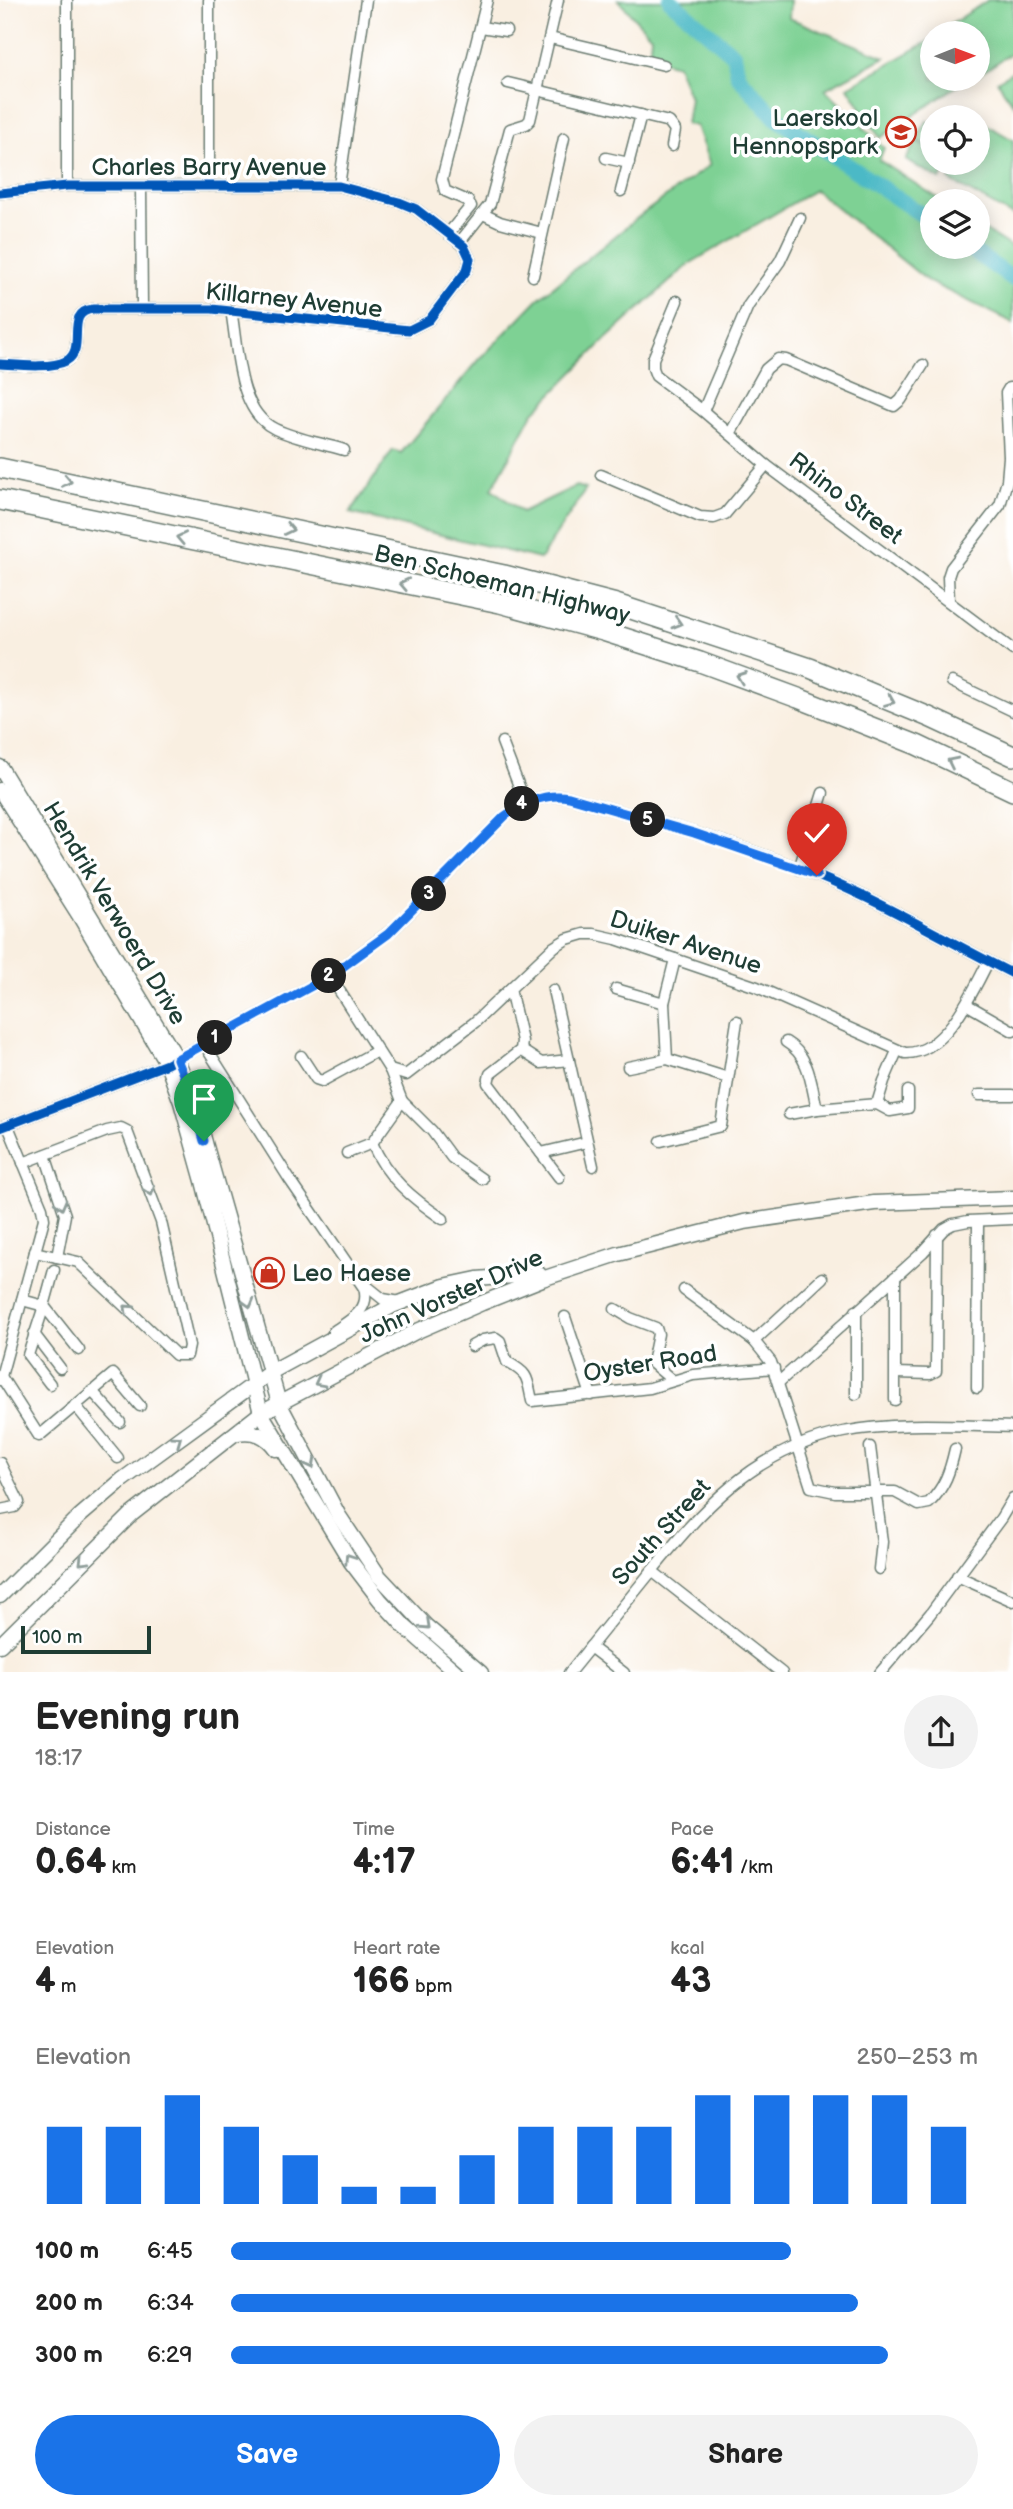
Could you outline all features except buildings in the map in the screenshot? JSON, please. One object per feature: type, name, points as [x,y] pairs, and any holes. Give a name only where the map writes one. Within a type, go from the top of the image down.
[{"type":"highway","name":"Ben Schoeman Highway","points":[[0,468],[504,575],[616,604],[810,668],[929,717],[1013,756]]},
{"type":"highway","name":"Ben Schoeman Highway","points":[[0,500],[500,603],[603,631],[700,662],[798,698],[917,745],[1013,792]]},
{"type":"main road","name":"Hendrik Verwoerd Drive","points":[[0,767],[192,1097],[279,1404],[340,1516],[379,1576],[426,1626],[481,1672]]},
{"type":"main road","name":"Hendrik Verwoerd Drive","points":[[0,790],[172,1061],[261,1413],[351,1562],[405,1627],[457,1672]]},
{"type":"main road","name":"John Vorster Drive","points":[[0,1596],[70,1525],[101,1498],[253,1384],[401,1302],[460,1282],[542,1273],[663,1237],[744,1218],[874,1199],[1013,1191]]},
{"type":"main road","name":"John Vorster Drive","points":[[0,1645],[132,1514],[261,1413],[415,1332],[542,1279],[652,1244],[744,1222],[885,1202],[1013,1198]]},
{"type":"main road","points":[[237,1433],[250,1432],[267,1438],[321,1513]]},
{"type":"street","points":[[66,186],[67,0]]},
{"type":"street","points":[[209,0],[209,186]]},
{"type":"street","points":[[339,186],[366,0]]},
{"type":"street","points":[[448,194],[443,187],[483,28],[487,0]]},
{"type":"street","points":[[448,234],[471,206],[480,208],[491,204],[510,129],[528,123],[558,0]]},
{"type":"street","points":[[464,38],[483,28],[506,31]]},
{"type":"street","points":[[550,38],[664,65]]},
{"type":"street","points":[[452,83],[470,79]]},
{"type":"street","points":[[508,83],[672,124],[676,130],[673,146]]},
{"type":"street","points":[[621,191],[641,115]]},
{"type":"street","points":[[442,128],[459,124]]},
{"type":"street","points":[[533,276],[564,138]]},
{"type":"street","points":[[606,158],[629,163]]},
{"type":"street","points":[[431,173],[448,169]]},
{"type":"street","name":"Charles Barry Avenue","points":[[0,193],[66,186],[339,186],[407,204],[459,243],[468,252],[469,266]]},
{"type":"street","points":[[141,187],[142,307]]},
{"type":"street","points":[[434,198],[442,192],[480,208],[500,222],[542,233]]},
{"type":"street","points":[[459,243],[480,208]]},
{"type":"street","points":[[703,411],[748,306],[780,261],[800,218]]},
{"type":"street","name":"Killarney Avenue","points":[[0,364],[62,363],[74,354],[76,323],[83,311],[142,307],[231,310],[410,330],[429,320],[469,266]]},
{"type":"street","name":"Rhino Street","points":[[677,301],[653,359],[656,376],[703,411],[766,465],[1013,650]]},
{"type":"street","points":[[231,310],[244,390],[254,412],[274,429],[344,450]]},
{"type":"street","points":[[730,434],[766,369],[778,359],[894,406],[901,400],[923,365]]},
{"type":"street","points":[[949,601],[948,577],[951,568],[1000,505],[1007,481],[1009,457],[1006,393],[1009,388],[1013,388]]},
{"type":"street","points":[[601,475],[700,517],[714,518],[724,514],[766,465]]},
{"type":"street","points":[[952,682],[1013,711]]},
{"type":"street","points":[[502,741],[525,802]]},
{"type":"street","points":[[799,869],[823,793]]},
{"type":"street","points":[[140,1406],[113,1374],[39,1436],[1,1379],[44,1219],[43,1208],[4,1127],[172,1061],[330,976],[388,934],[505,816],[525,802],[553,795],[569,797],[694,833],[799,869],[917,922],[1013,974]]},
{"type":"street","name":"Duiker Avenue","points":[[406,1075],[474,1023],[554,947],[567,939],[584,934],[616,939],[757,987],[897,1051]]},
{"type":"street","points":[[667,1059],[664,1003],[675,959]]},
{"type":"street","points":[[877,1104],[897,1051],[915,1054],[926,1049],[944,1032],[966,1004],[988,962]]},
{"type":"street","points":[[330,976],[390,1070],[401,1099],[437,1137],[452,1158],[482,1179]]},
{"type":"street","points":[[510,989],[522,1041],[521,1050],[490,1074],[488,1083],[559,1177]]},
{"type":"street","points":[[616,989],[664,1003]]},
{"type":"street","points":[[553,990],[593,1166]]},
{"type":"street","points":[[966,1004],[1013,1031]]},
{"type":"street","points":[[661,1141],[720,1126],[737,1021]]},
{"type":"street","points":[[786,1042],[794,1047],[807,1066],[817,1109]]},
{"type":"street","points":[[204,1044],[365,1293],[363,1310],[300,1356]]},
{"type":"street","points":[[521,1050],[541,1063],[569,1060]]},
{"type":"street","points":[[301,1056],[316,1079],[322,1081],[377,1051]]},
{"type":"street","points":[[628,1067],[667,1059],[728,1078]]},
{"type":"street","points":[[347,1153],[372,1143],[401,1099],[406,1075],[390,1070]]},
{"type":"street","points":[[789,1114],[877,1104],[890,1111],[908,1108],[908,1091]]},
{"type":"street","points":[[979,1095],[1013,1095]]},
{"type":"street","points":[[23,1163],[107,1131],[121,1128],[127,1131],[161,1222],[187,1335],[187,1355],[176,1355],[78,1262],[57,1257],[37,1246]]},
{"type":"street","points":[[541,1153],[587,1142]]},
{"type":"street","points":[[372,1143],[382,1162],[402,1188],[443,1219]]},
{"type":"street","points":[[45,1155],[65,1215],[57,1257]]},
{"type":"street","points":[[779,1382],[953,1224],[1013,1219]]},
{"type":"street","points":[[977,1388],[978,1221]]},
{"type":"street","points":[[896,1373],[930,1374],[936,1371],[937,1236]]},
{"type":"street","points":[[37,1246],[60,1243]]},
{"type":"street","points":[[50,1384],[28,1355],[54,1270]]},
{"type":"street","points":[[895,1277],[895,1400]]},
{"type":"street","points":[[754,1341],[822,1278]]},
{"type":"street","points":[[358,1279],[383,1299],[401,1302]]},
{"type":"street","points":[[684,1290],[754,1341],[767,1356],[779,1382],[811,1487],[835,1492],[895,1492],[919,1504],[929,1503],[939,1493],[949,1475],[955,1449]]},
{"type":"street","points":[[22,1300],[44,1306],[79,1350]]},
{"type":"street","points":[[615,1309],[656,1328],[652,1363],[672,1380]]},
{"type":"street","points":[[856,1311],[856,1394]]},
{"type":"street","points":[[565,1317],[591,1395]]},
{"type":"street","points":[[34,1334],[60,1368]]},
{"type":"street","name":"Oyster Road","points":[[472,1346],[483,1339],[496,1338],[500,1341],[507,1362],[524,1373],[532,1401],[650,1388],[693,1375],[774,1368]]},
{"type":"street","points":[[92,1391],[120,1422]]},
{"type":"street","points":[[75,1405],[118,1458]]},
{"type":"street","name":"South Street","points":[[569,1672],[696,1518],[730,1485],[797,1445],[828,1435],[881,1427],[1013,1427]]},
{"type":"street","points":[[870,1447],[882,1542],[879,1569]]},
{"type":"street","points":[[0,1463],[19,1500],[17,1506],[0,1510]]},
{"type":"street","points":[[880,1672],[930,1614],[1013,1498]]},
{"type":"street","points":[[652,1571],[782,1672]]},
{"type":"street","points":[[957,1576],[1013,1601]]},
{"type":"street","points":[[590,1647],[624,1672]]},
{"type":"green space","points":[[618,0],[790,0],[789,18],[885,57],[825,89],[884,148],[879,160],[924,189],[920,189],[920,259],[990,259],[990,234],[1013,248],[1013,324],[929,282],[815,190],[689,264],[606,339],[533,413],[492,489],[522,512],[576,486],[586,489],[540,559],[350,513],[393,450],[401,453],[479,360],[538,299],[641,215],[710,165],[696,126],[686,124],[690,98],[677,65],[649,57],[651,36]]},
{"type":"green space","points":[[988,0],[1013,0],[1013,52],[990,67],[990,21],[956,21]]},
{"type":"green space","points":[[920,46],[920,91],[950,91],[929,105],[920,105],[920,111],[880,138],[848,87]]},
{"type":"green space","points":[[1013,71],[1013,104],[997,81]]},
{"type":"green space","points":[[990,127],[1013,140],[1013,216],[990,203],[990,189],[965,189],[949,180],[952,175],[990,175]]},
{"type":"green space","points":[[916,142],[920,144],[920,168],[906,160]]},
{"type":"waterway","points":[[670,0],[734,55],[738,76],[775,117],[920,213]]},
{"type":"waterway","points":[[984,259],[1013,279]]},
{"type":"cycle path","points":[[0,193],[67,186],[339,186],[416,209],[464,246],[470,259],[467,270],[429,320],[409,330],[212,309],[93,309],[79,317],[75,348],[66,361],[43,366],[0,364]]},
{"type":"cycle path","points":[[0,1128],[167,1064],[330,976],[397,926],[505,816],[520,806],[543,797],[569,797],[695,833],[788,864],[868,898],[1013,974]]},
{"type":"place","name":"Laerskool Hennopspark","points":[[901,132]]},
{"type":"place","name":"Leo Haese","points":[[269,1273]]},
{"type":"route","points":[[204,1141],[192,1097],[177,1059],[330,976],[388,934],[505,816],[525,802],[553,795],[569,797],[694,833],[817,875]]}]
